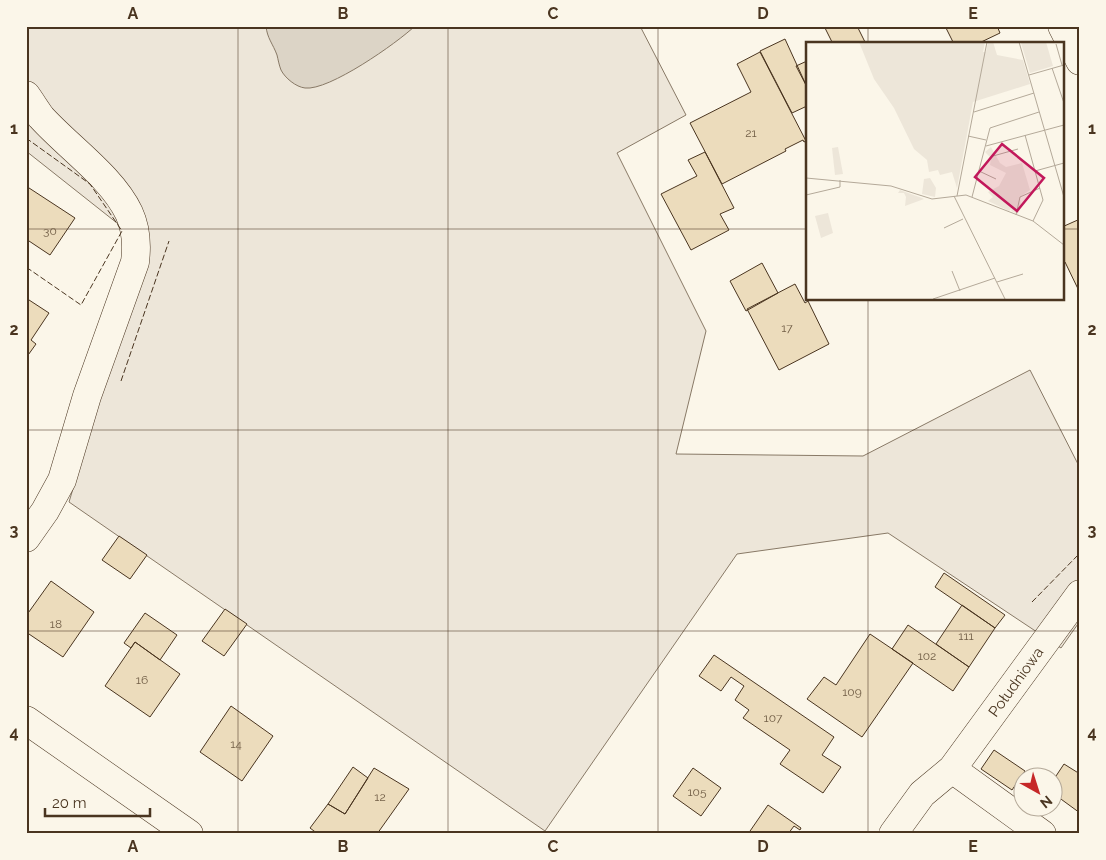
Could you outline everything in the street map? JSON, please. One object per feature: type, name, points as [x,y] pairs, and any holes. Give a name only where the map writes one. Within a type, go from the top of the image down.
[{"type":"street","points":[[1062,26],[1080,61]]},
{"type":"street","points":[[26,95],[40,116],[117,193],[130,214],[135,233],[136,250],[135,262],[87,396],[62,480],[45,511],[26,538]]},
{"type":"street","name":"Południowa","points":[[893,834],[922,794],[952,769],[1080,594]]},
{"type":"street","points":[[26,720],[188,834]]},
{"type":"street","points":[[952,769],[1042,834]]},
{"type":"shaded area","points":[[26,26],[640,26],[686,115],[617,153],[706,331],[676,454],[863,456],[1030,370],[1080,468],[1080,621],[1061,648],[888,533],[737,554],[545,831],[69,502],[146,246],[26,151]]},
{"type":"shaded area","points":[[266,26],[415,26],[379,54],[346,74],[316,87],[305,88],[295,84],[283,73]]},
{"type":"building","points":[[824,26],[857,26],[865,42],[832,42]]},
{"type":"building","points":[[945,26],[997,26],[1000,33],[981,42],[953,42]]},
{"type":"building","points":[[785,39],[806,85],[806,106],[792,113],[760,51]]},
{"type":"building","points":[[760,52],[806,141],[804,142],[803,140],[785,149],[786,151],[722,184],[690,123],[751,92],[737,64]]},
{"type":"building","points":[[806,61],[806,85],[796,66]]},
{"type":"building","points":[[705,152],[734,208],[720,214],[729,230],[691,250],[661,194],[697,176],[688,160]]},
{"type":"building","points":[[26,186],[75,218],[50,255],[26,239]]},
{"type":"building","points":[[1080,219],[1080,293],[1064,262],[1064,226]]},
{"type":"building","points":[[762,263],[778,293],[746,311],[730,281]]},
{"type":"building","points":[[795,284],[805,303],[808,301],[829,344],[779,370],[747,309]]},
{"type":"building","points":[[26,298],[49,313],[31,340],[36,344],[26,358]]},
{"type":"building","points":[[119,536],[147,555],[130,579],[102,560]]},
{"type":"building","points":[[944,573],[1005,615],[995,628],[935,587]]},
{"type":"building","points":[[51,581],[94,612],[63,657],[26,632],[26,616]]},
{"type":"building","points":[[962,605],[995,628],[969,667],[936,644]]},
{"type":"building","points":[[225,609],[247,624],[224,656],[202,641]]},
{"type":"building","points":[[145,613],[177,635],[160,660],[135,642],[131,648],[124,643]]},
{"type":"building","points":[[908,625],[969,667],[953,691],[892,649]]},
{"type":"building","points":[[870,634],[913,663],[862,737],[807,699],[824,677],[836,685]]},
{"type":"building","points":[[135,642],[180,674],[150,717],[105,686]]},
{"type":"building","points":[[714,655],[834,737],[822,755],[841,767],[823,793],[780,764],[790,750],[743,718],[749,710],[735,700],[744,686],[731,677],[721,691],[699,676]]},
{"type":"building","points":[[231,706],[273,736],[242,781],[200,752]]},
{"type":"building","points":[[994,750],[1021,768],[1014,768],[1014,787],[1012,790],[981,769]]},
{"type":"building","points":[[1064,764],[1080,774],[1080,813],[1064,801],[1064,768],[1061,768]]},
{"type":"building","points":[[353,767],[368,778],[345,814],[328,804]]},
{"type":"building","points":[[374,768],[409,789],[377,834],[318,834],[310,828],[328,804],[345,814]]},
{"type":"building","points":[[693,768],[721,788],[701,816],[673,796]]},
{"type":"building","points":[[768,805],[801,828],[800,830],[794,826],[788,834],[748,834]]},
{"type":"fence","points":[[26,138],[90,184],[122,231],[81,305],[26,267]]},
{"type":"fence","points":[[121,381],[169,241]]},
{"type":"fence","points":[[1032,602],[1080,553]]}]
